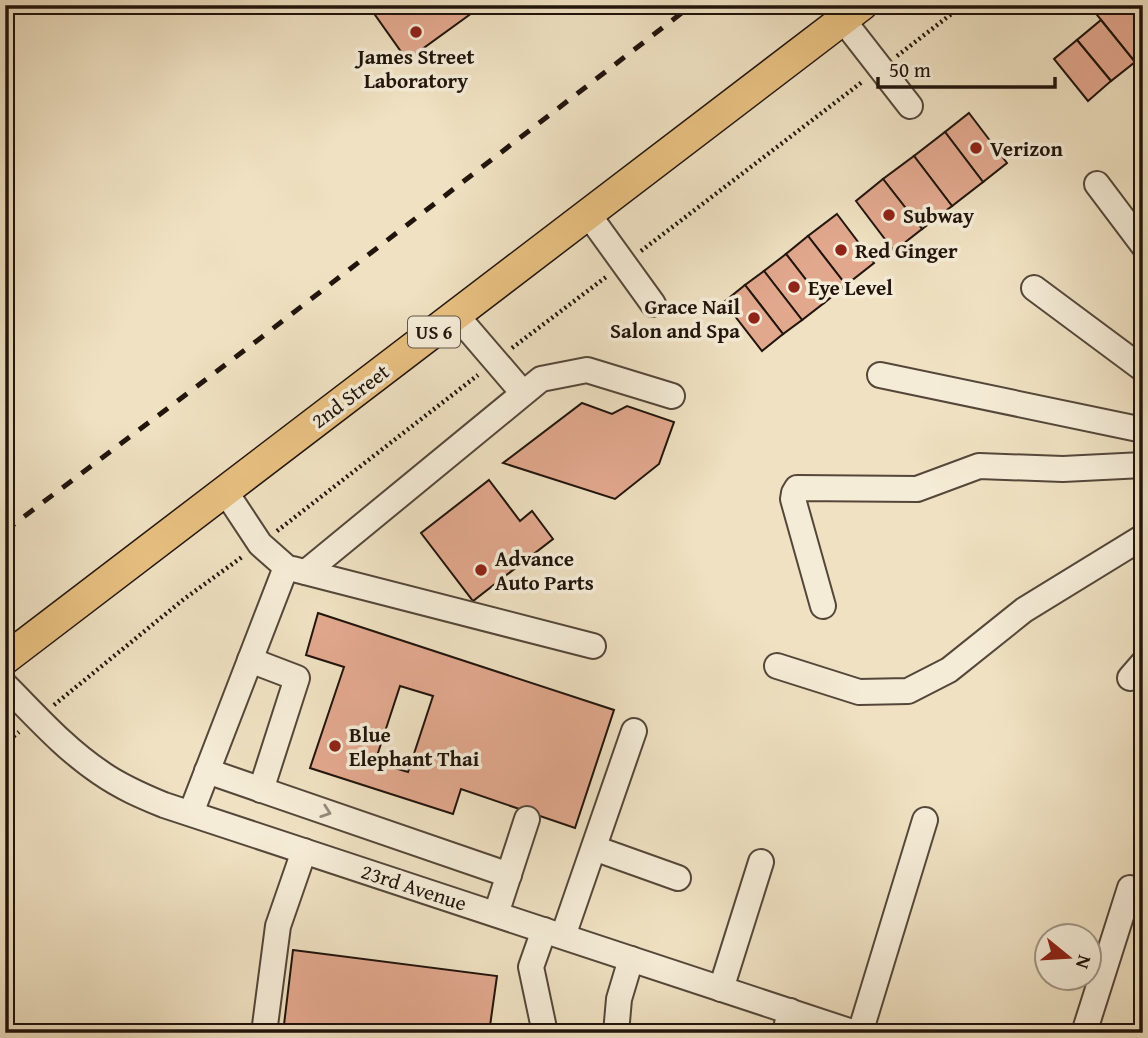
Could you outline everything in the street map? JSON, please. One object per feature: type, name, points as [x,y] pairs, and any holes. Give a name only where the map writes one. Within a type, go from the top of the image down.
[{"type":"main road","name":"2nd Street","points":[[5,659],[852,12]]},
{"type":"street","points":[[852,12],[910,106]]},
{"type":"street","points":[[1097,184],[1143,245]]},
{"type":"street","points":[[588,214],[653,304]]},
{"type":"street","points":[[1034,288],[1143,369]]},
{"type":"street","points":[[456,315],[523,393]]},
{"type":"street","points":[[191,813],[250,660],[296,570],[541,379],[587,370],[672,396]]},
{"type":"street","points":[[880,375],[1143,430]]},
{"type":"street","points":[[823,606],[793,499],[797,488],[917,489],[979,466],[1063,469],[1143,466]]},
{"type":"street","points":[[225,491],[260,544],[296,570],[593,646]]},
{"type":"street","points":[[776,666],[859,692],[908,691],[949,670],[1024,610],[1143,537]]},
{"type":"street","points":[[250,660],[297,678],[261,790]]},
{"type":"street","name":"23rd Avenue","points":[[5,685],[74,752],[102,774],[164,805],[722,989],[788,1022],[855,1033]]},
{"type":"street","points":[[545,1033],[531,967],[554,933],[594,848],[634,731]]},
{"type":"street","points":[[207,771],[509,875]]},
{"type":"street","points":[[496,914],[527,819]]},
{"type":"street","points":[[860,1033],[925,820]]},
{"type":"street","points":[[594,848],[678,878]]},
{"type":"street","points":[[264,1033],[278,926],[304,851]]},
{"type":"street","points":[[722,989],[761,862]]},
{"type":"street","points":[[1084,1033],[1130,888]]},
{"type":"street","points":[[615,1033],[619,999],[631,959]]},
{"type":"building","name":"James Street Laboratory","points":[[368,5],[483,5],[407,60]]},
{"type":"building","points":[[1109,5],[1130,5],[1143,21],[1143,56],[1135,62],[1097,15]]},
{"type":"building","points":[[1130,5],[1143,5],[1143,21]]},
{"type":"building","points":[[1101,20],[1135,62],[1111,81],[1077,40]]},
{"type":"building","points":[[1077,40],[1111,81],[1088,101],[1054,59]]},
{"type":"building","name":"Verizon","points":[[969,113],[1007,163],[983,182],[945,132]]},
{"type":"building","points":[[945,132],[983,182],[952,206],[914,156]]},
{"type":"building","points":[[914,156],[952,206],[922,229],[883,179]]},
{"type":"building","name":"Subway","points":[[883,179],[922,229],[894,251],[856,201]]},
{"type":"building","name":"Red Ginger","points":[[837,214],[874,263],[846,285],[808,236]]},
{"type":"building","points":[[808,236],[846,285],[824,303],[786,254]]},
{"type":"building","name":"Eye Level","points":[[786,254],[824,303],[802,320],[764,271]]},
{"type":"building","points":[[764,271],[802,320],[783,334],[745,285]]},
{"type":"building","name":"Grace Nail Salon and Spa","points":[[745,285],[783,334],[762,351],[724,302]]},
{"type":"building","points":[[582,403],[612,414],[627,406],[674,422],[659,464],[615,499],[503,463]]},
{"type":"building","name":"Advance Auto Parts","points":[[489,480],[520,521],[532,511],[553,539],[473,601],[421,533]]},
{"type":"building","points":[[318,613],[614,710],[575,828],[461,789],[453,814],[310,768],[344,667],[306,655]],"holes":[[[400,686],[433,696],[408,772],[375,762]]]},
{"type":"building","points":[[293,950],[497,976],[489,1033],[283,1033]]},
{"type":"railway","points":[[5,531],[245,350],[692,5]]},
{"type":"place","name":"James Street Laboratory","points":[[416,32]]},
{"type":"place","name":"Verizon","points":[[976,148]]},
{"type":"place","name":"Subway","points":[[889,215]]},
{"type":"place","name":"Red Ginger","points":[[841,250]]},
{"type":"place","name":"Eye Level","points":[[794,287]]},
{"type":"place","name":"Grace Nail Salon and Spa","points":[[754,318]]},
{"type":"place","name":"Advance Auto Parts","points":[[481,570]]},
{"type":"place","name":"Blue Elephant Thai","points":[[335,746]]}]
